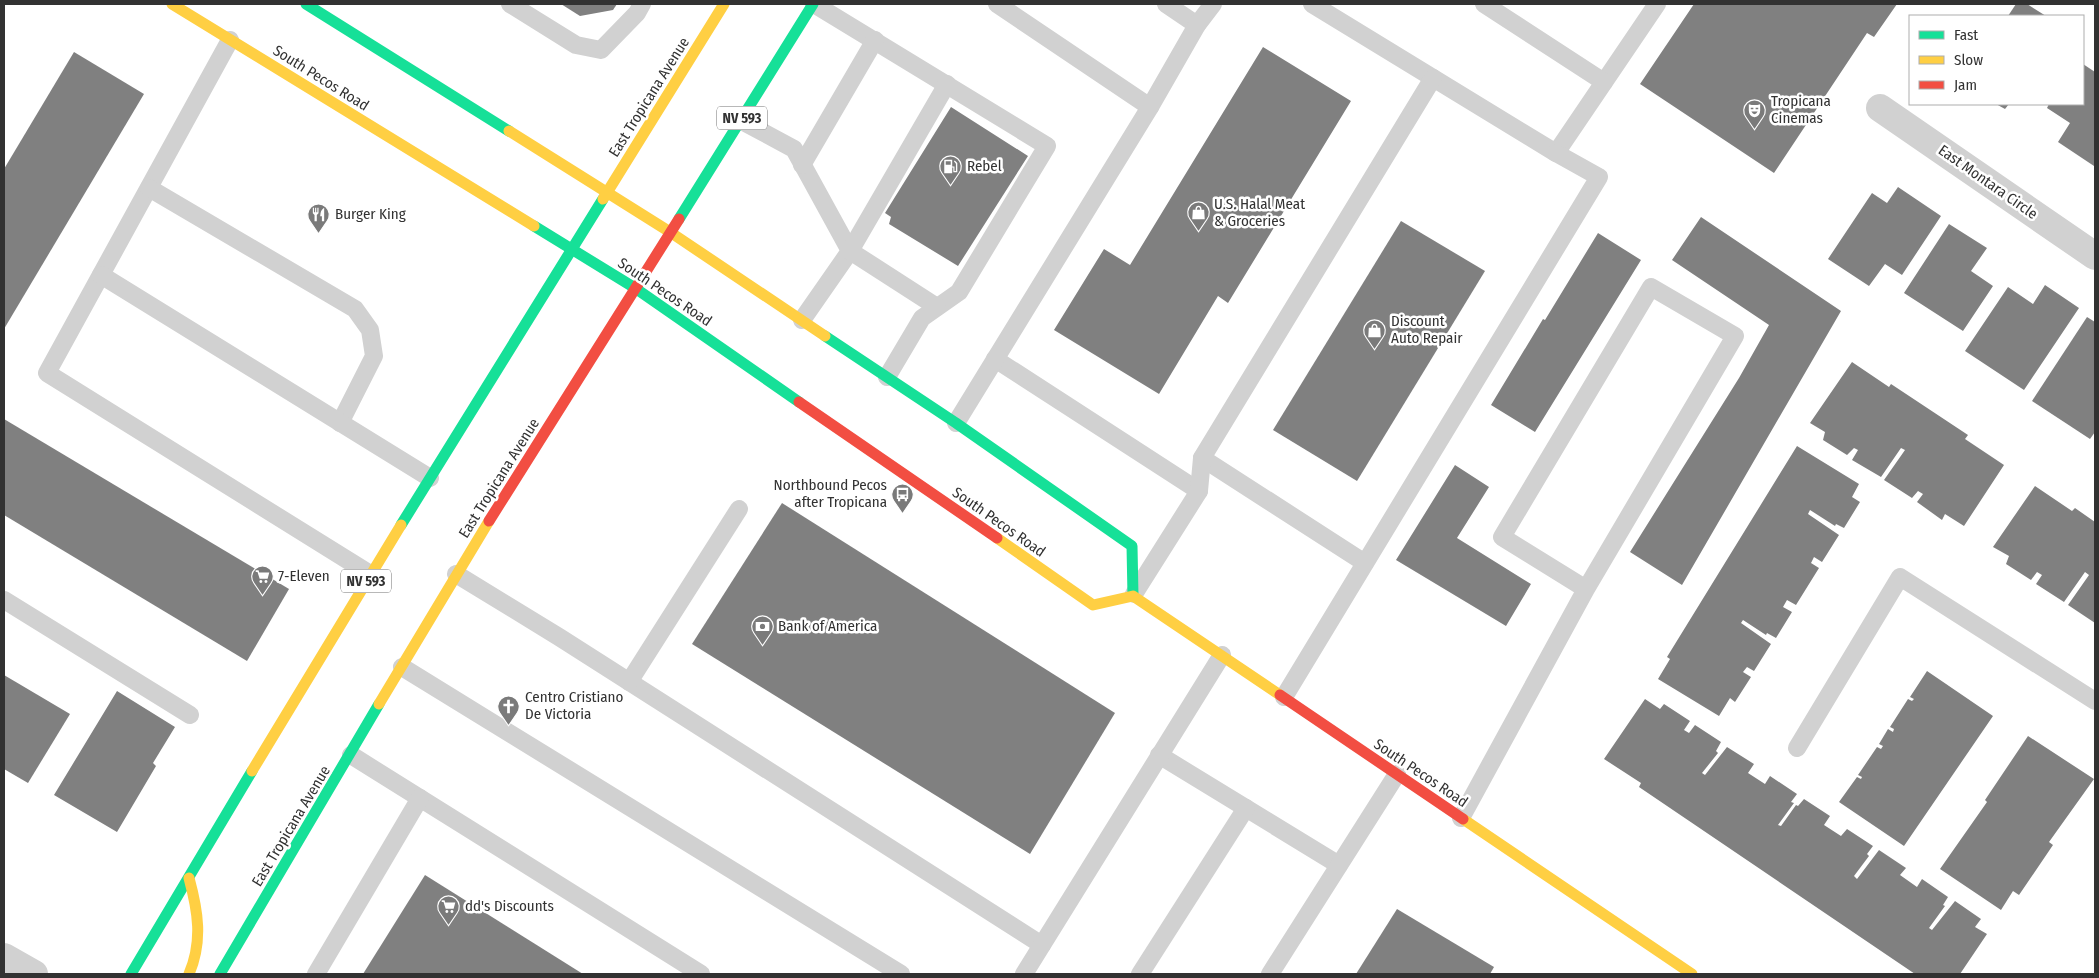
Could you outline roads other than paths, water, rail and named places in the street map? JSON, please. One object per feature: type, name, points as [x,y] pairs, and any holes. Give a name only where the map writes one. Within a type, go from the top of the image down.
[{"type":"main road","name":"South Pecos Road","points":[[172,4],[635,288],[1093,605],[1133,596],[1692,974]]},
{"type":"main road","points":[[306,4],[670,232],[887,376],[1132,546],[1133,596]]},
{"type":"main road","name":"East Tropicana Avenue","points":[[132,974],[370,574],[724,4]]},
{"type":"main road","name":"East Tropicana Avenue","points":[[220,974],[351,755],[456,574],[814,4]]},
{"type":"main road","points":[[189,878],[200,918],[199,942],[194,965],[189,974]]},
{"type":"street","name":"East Montara Circle","points":[[1880,108],[2095,256]]},
{"type":"street","points":[[4,957],[34,974]]},
{"type":"lane","points":[[510,4],[576,45],[601,50],[637,13],[642,4]]},
{"type":"lane","points":[[814,4],[1047,146],[959,292],[922,318],[887,376]]},
{"type":"lane","points":[[997,4],[1150,107]]},
{"type":"lane","points":[[1166,4],[1197,25]]},
{"type":"lane","points":[[956,423],[1150,107],[1197,25],[1213,4]]},
{"type":"lane","points":[[1284,698],[1599,177],[1556,153],[1312,4]]},
{"type":"lane","points":[[1484,4],[1604,82]]},
{"type":"lane","points":[[1556,153],[1653,5]]},
{"type":"lane","points":[[230,40],[47,373],[370,574]]},
{"type":"lane","points":[[802,165],[875,40]]},
{"type":"lane","points":[[1133,596],[1199,491],[1202,458],[1433,78]]},
{"type":"lane","points":[[802,320],[850,251],[946,84]]},
{"type":"lane","points":[[740,120],[794,149],[850,251],[937,307]]},
{"type":"lane","points":[[149,188],[355,309],[370,330],[374,356],[340,423]]},
{"type":"lane","points":[[101,275],[430,478]]},
{"type":"lane","points":[[1461,818],[1586,589],[1734,336],[1651,287],[1502,537],[1586,589]]},
{"type":"lane","points":[[995,359],[1199,491]]},
{"type":"lane","points":[[1202,458],[1366,563]]},
{"type":"lane","points":[[629,682],[739,509]]},
{"type":"lane","points":[[456,574],[1042,945]]},
{"type":"lane","points":[[1797,748],[1900,577],[2095,701]]},
{"type":"lane","points":[[4,600],[190,715]]},
{"type":"lane","points":[[1024,974],[1222,656]]},
{"type":"lane","points":[[402,668],[901,974]]},
{"type":"lane","points":[[351,755],[702,974]]},
{"type":"lane","points":[[1159,755],[1340,865]]},
{"type":"lane","points":[[1270,974],[1397,774]]},
{"type":"lane","points":[[316,974],[420,798]]},
{"type":"lane","points":[[1140,974],[1246,808]]},
{"type":"place","name":"Tropicana Cinemas","points":[[1755,129]]},
{"type":"place","name":"Rebel","points":[[951,185]]},
{"type":"place","name":"U.S. Halal Meat & Groceries","points":[[1198,232]]},
{"type":"place","name":"Burger King","points":[[319,233]]},
{"type":"place","name":"Discount Auto Repair","points":[[1375,349]]},
{"type":"place","name":"Northbound Pecos after Tropicana","points":[[903,513]]},
{"type":"place","name":"7-Eleven","points":[[262,595]]},
{"type":"place","name":"Bank of America","points":[[762,645]]},
{"type":"place","name":"Centro Cristiano De Victoria","points":[[509,725]]},
{"type":"place","name":"dd's Discounts","points":[[449,925]]}]
